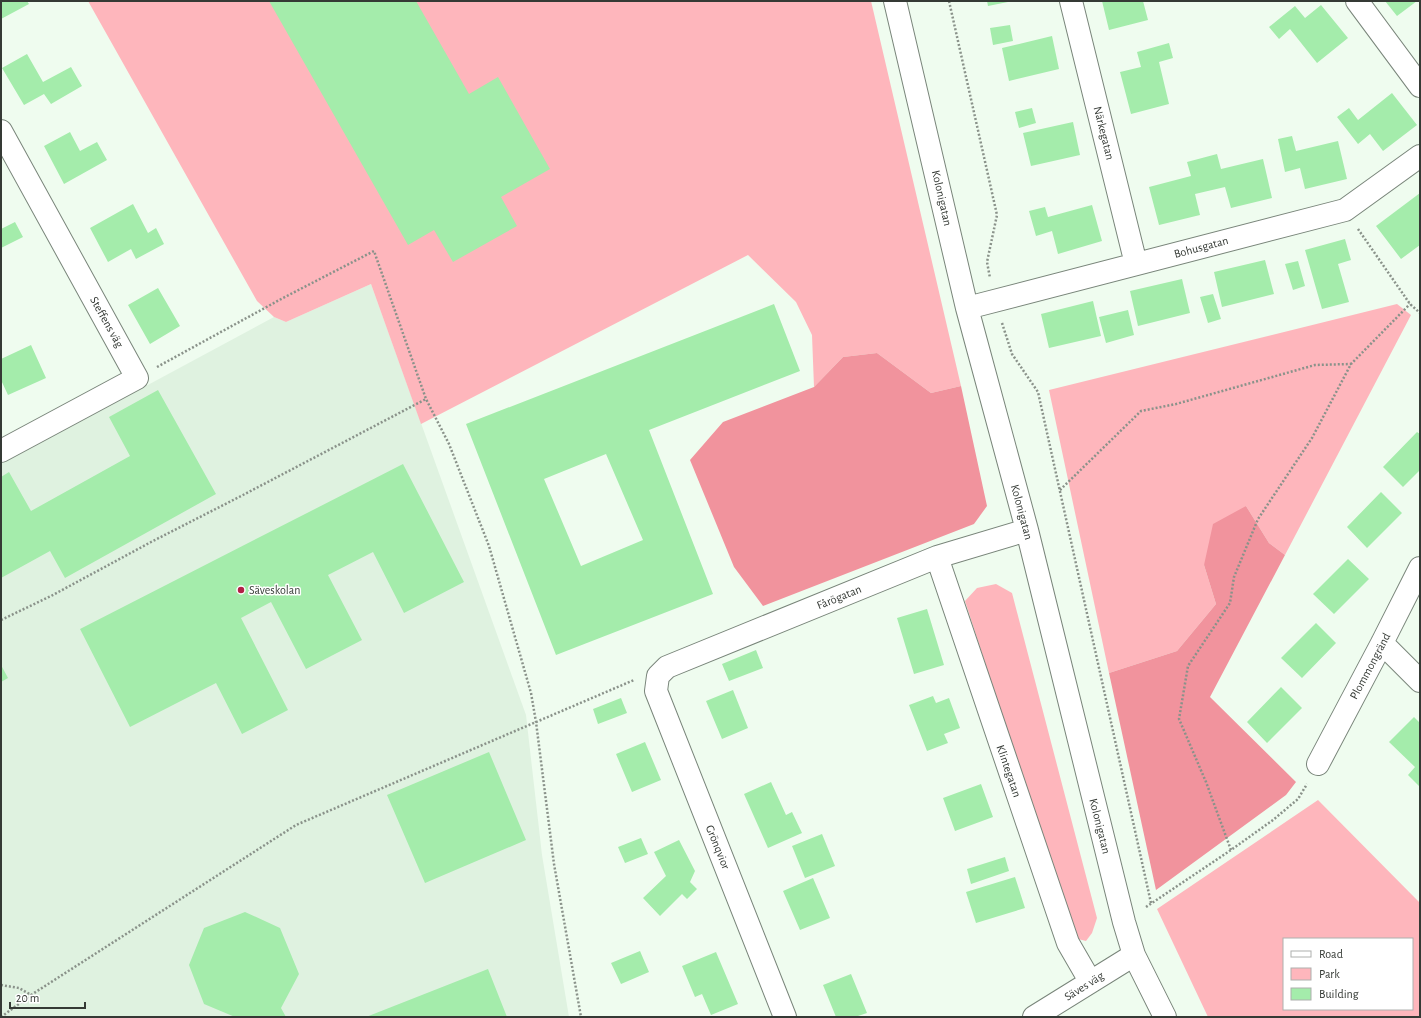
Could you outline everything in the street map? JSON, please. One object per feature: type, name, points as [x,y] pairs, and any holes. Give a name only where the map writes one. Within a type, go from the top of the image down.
[{"type":"street","name":"Kolonigatan","points":[[896,1],[967,308],[1027,530],[1124,922],[1134,955],[1165,1017]]},
{"type":"street","name":"Närkegatan","points":[[1071,1],[1136,264]]},
{"type":"street","points":[[1357,1],[1420,86]]},
{"type":"street","name":"Steffens väg","points":[[1,131],[137,378]]},
{"type":"street","name":"Bohusgatan","points":[[967,308],[1345,210],[1420,156]]},
{"type":"street","points":[[1,451],[137,378]]},
{"type":"street","name":"Fårögatan","points":[[658,676],[667,667],[937,557],[1027,530]]},
{"type":"street","name":"Klintegatan","points":[[937,557],[1068,943],[1090,981]]},
{"type":"street","name":"Plommongränd","points":[[1318,764],[1420,568]]},
{"type":"street","points":[[1382,643],[1420,681]]},
{"type":"street","name":"Grönqvior","points":[[658,676],[656,691],[785,1017]]},
{"type":"street","name":"Säves väg","points":[[1034,1017],[1134,955]]},
{"type":"path","points":[[949,1],[997,215],[987,262],[995,301],[1012,354],[1038,392],[1151,903]]},
{"type":"path","points":[[1345,210],[1410,304],[1420,313]]},
{"type":"path","points":[[137,378],[283,298],[374,251],[426,399],[449,444],[490,546],[531,693],[554,864],[581,1017]]},
{"type":"path","points":[[1230,850],[1206,782],[1179,719],[1188,666],[1230,603],[1234,577],[1258,519],[1312,438],[1351,364],[1410,304]]},
{"type":"path","points":[[1060,490],[1141,411],[1176,404],[1315,365],[1351,364]]},
{"type":"path","points":[[1,620],[51,596],[151,542],[426,399]]},
{"type":"path","points":[[1,1017],[31,994],[296,825],[639,678],[658,676]]},
{"type":"path","points":[[1124,922],[1273,820],[1298,800],[1318,764]]},
{"type":"path","points":[[1,985],[19,988],[31,994]]},
{"type":"shaded area","name":"Säveskolan","points":[[371,284],[526,715],[542,855],[569,1017],[1,1017],[1,464],[274,317],[286,322]]},
{"type":"shaded area","points":[[877,353],[931,393],[961,386],[987,506],[974,524],[763,606],[734,567],[690,460],[723,422],[814,387],[843,357]]},
{"type":"shaded area","points":[[1246,506],[1269,543],[1285,555],[1210,697],[1296,782],[1286,795],[1156,890],[1109,673],[1177,651],[1216,604],[1204,565],[1213,524]]},
{"type":"green space","points":[[88,1],[871,1],[961,386],[931,393],[877,353],[843,357],[814,387],[812,335],[796,302],[748,255],[421,424],[371,284],[286,322],[274,317],[257,301]]},
{"type":"green space","points":[[1397,304],[1411,315],[1285,555],[1269,543],[1246,506],[1204,565],[1216,604],[1177,651],[1109,673],[1049,390]]},
{"type":"green space","points":[[996,584],[1012,593],[1097,918],[1092,933],[1086,941],[1074,938],[965,601],[977,588]]},
{"type":"green space","points":[[1318,800],[1420,903],[1420,1017],[1208,1017],[1157,909]]},
{"type":"building","points":[[1,1],[27,1],[29,4],[1,19]]},
{"type":"building","points":[[269,1],[416,1],[469,94],[498,77],[550,169],[501,197],[517,226],[453,262],[434,230],[408,245]]},
{"type":"building","points":[[987,1],[1008,1],[1008,2],[988,6]]},
{"type":"building","points":[[1102,1],[1143,1],[1148,20],[1109,30]]},
{"type":"building","points":[[1385,1],[1417,1],[1397,16]]},
{"type":"building","points":[[1321,5],[1348,38],[1317,63],[1290,29],[1279,39],[1269,27],[1295,6],[1305,18]]},
{"type":"building","points":[[1010,25],[1013,41],[993,45],[990,28]]},
{"type":"building","points":[[1052,36],[1059,69],[1009,81],[1002,48]]},
{"type":"building","points":[[1169,43],[1173,58],[1159,62],[1169,104],[1131,114],[1120,72],[1141,67],[1137,52]]},
{"type":"building","points":[[27,54],[43,82],[71,67],[82,86],[51,104],[44,94],[24,105],[2,68]]},
{"type":"building","points":[[1392,93],[1417,125],[1383,151],[1370,134],[1358,144],[1337,117],[1349,108],[1358,120]]},
{"type":"building","points":[[1032,108],[1036,123],[1019,128],[1015,112]]},
{"type":"building","points":[[1073,122],[1080,155],[1031,166],[1023,133]]},
{"type":"building","points":[[70,132],[80,151],[97,142],[107,160],[64,184],[44,146]]},
{"type":"building","points":[[1292,136],[1296,151],[1338,141],[1347,179],[1305,189],[1300,168],[1285,172],[1278,139]]},
{"type":"building","points":[[1217,154],[1221,169],[1263,159],[1272,198],[1231,208],[1225,187],[1195,194],[1200,215],[1159,225],[1149,187],[1191,176],[1187,162]]},
{"type":"building","points":[[1420,193],[1420,245],[1401,259],[1376,226]]},
{"type":"building","points":[[133,204],[148,233],[156,228],[164,244],[136,259],[131,249],[108,262],[90,228]]},
{"type":"building","points":[[1092,205],[1102,241],[1058,254],[1052,231],[1036,236],[1029,211],[1045,207],[1048,217]]},
{"type":"building","points":[[15,222],[23,237],[1,248],[1,229]]},
{"type":"building","points":[[1345,239],[1351,260],[1338,264],[1349,302],[1322,309],[1305,250]]},
{"type":"building","points":[[1265,260],[1274,294],[1222,307],[1214,272]]},
{"type":"building","points":[[1298,261],[1305,286],[1293,290],[1285,264]]},
{"type":"building","points":[[1182,279],[1190,313],[1138,326],[1130,291]]},
{"type":"building","points":[[158,288],[180,326],[150,344],[128,305]]},
{"type":"building","points":[[1213,294],[1221,319],[1208,323],[1200,297]]},
{"type":"building","points":[[1093,301],[1101,336],[1049,348],[1041,314]]},
{"type":"building","points":[[774,304],[800,371],[649,430],[713,594],[556,655],[466,424]],"holes":[[[606,454],[643,540],[581,566],[544,479]]]},
{"type":"building","points":[[1128,310],[1134,335],[1106,343],[1099,317]]},
{"type":"building","points":[[31,345],[46,378],[8,395],[1,380],[1,359]]},
{"type":"building","points":[[158,390],[216,494],[65,578],[50,551],[1,578],[1,477],[9,472],[31,511],[130,456],[109,417]]},
{"type":"building","points":[[1417,432],[1420,434],[1420,470],[1403,487],[1383,467]]},
{"type":"building","points":[[403,464],[464,582],[404,613],[373,552],[328,575],[362,640],[306,669],[271,602],[241,618],[288,710],[242,734],[216,683],[130,727],[80,629]]},
{"type":"building","points":[[1381,492],[1402,513],[1367,548],[1347,527]]},
{"type":"building","points":[[1348,559],[1369,579],[1334,614],[1313,594]]},
{"type":"building","points":[[927,609],[944,665],[914,674],[897,618]]},
{"type":"building","points":[[1316,623],[1336,643],[1302,678],[1281,658]]},
{"type":"building","points":[[756,650],[763,668],[729,681],[722,664]]},
{"type":"building","points":[[1,665],[8,678],[1,682]]},
{"type":"building","points":[[1281,687],[1302,708],[1267,743],[1247,722]]},
{"type":"building","points":[[733,690],[748,728],[722,739],[706,701]]},
{"type":"building","points":[[933,696],[936,703],[949,698],[960,728],[944,734],[948,743],[927,751],[909,705]]},
{"type":"building","points":[[621,698],[627,713],[598,724],[593,709]]},
{"type":"building","points":[[1414,717],[1420,723],[1420,787],[1408,775],[1415,767],[1389,742]]},
{"type":"building","points":[[645,742],[661,780],[632,792],[616,754]]},
{"type":"building","points":[[489,752],[526,840],[425,883],[387,795]]},
{"type":"building","points":[[771,782],[786,815],[792,812],[802,833],[768,848],[744,794]]},
{"type":"building","points":[[981,784],[993,817],[955,831],[943,798]]},
{"type":"building","points":[[822,834],[835,866],[805,878],[792,846]]},
{"type":"building","points":[[641,838],[648,854],[625,863],[618,847]]},
{"type":"building","points":[[679,840],[695,871],[690,882],[697,889],[687,899],[682,894],[660,916],[643,898],[666,876],[654,852]]},
{"type":"building","points":[[1005,857],[1009,871],[971,884],[967,869]]},
{"type":"building","points":[[1015,877],[1025,908],[976,923],[966,892]]},
{"type":"building","points":[[813,878],[830,918],[800,930],[783,891]]},
{"type":"building","points":[[245,912],[280,928],[299,974],[281,1008],[286,1017],[235,1017],[204,1004],[189,965],[204,928]]},
{"type":"building","points":[[640,951],[649,972],[621,984],[611,963]]},
{"type":"building","points":[[716,952],[738,1004],[711,1015],[702,994],[695,997],[682,966]]},
{"type":"building","points":[[488,969],[507,1017],[366,1017]]},
{"type":"building","points":[[851,974],[867,1013],[855,1017],[836,1017],[823,985]]},
{"type":"place","name":"Säveskolan","points":[[241,590]]}]
